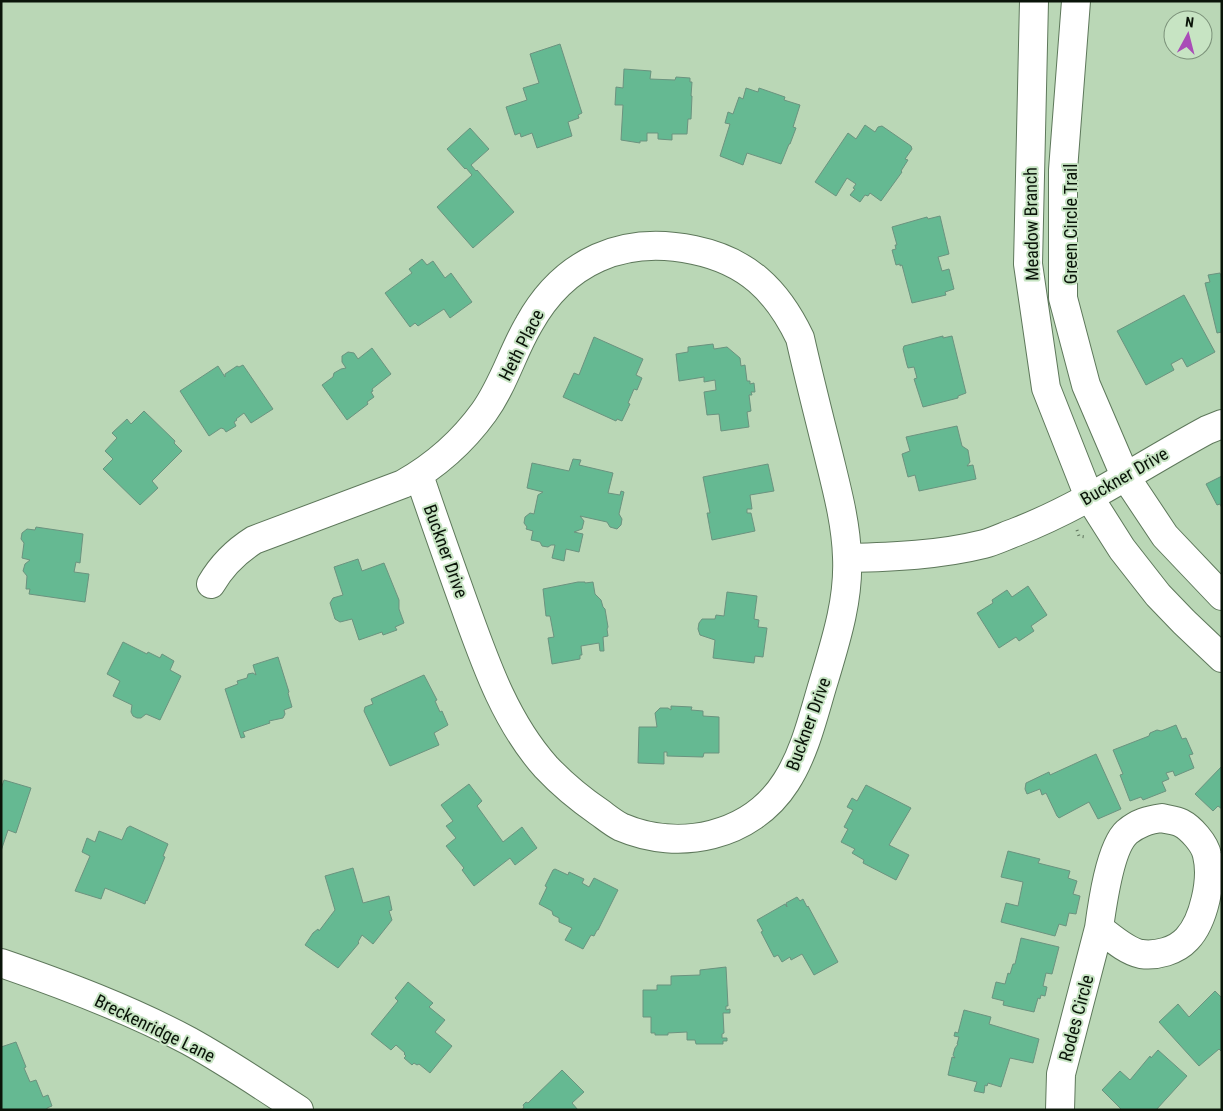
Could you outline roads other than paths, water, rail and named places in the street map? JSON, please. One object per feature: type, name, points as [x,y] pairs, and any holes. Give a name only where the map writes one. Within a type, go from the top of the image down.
[{"type":"street","name":"Meadow Branch","points":[[1034,1],[1028,264],[1046,388],[1089,497],[1122,549],[1149,584],[1184,622],[1222,658]]},
{"type":"street","name":"Meadow Branch","points":[[1076,1],[1063,170],[1063,298],[1086,385],[1125,476],[1166,536],[1222,596]]},
{"type":"street","name":"Heth Place","points":[[210,584],[221,568],[238,550],[254,540],[403,484],[439,460],[466,435],[484,412],[504,380],[528,325],[544,299],[559,283],[575,269],[598,256],[623,249],[650,247],[684,248],[713,254],[740,266],[758,279],[778,299],[800,338],[844,520],[848,558]]},
{"type":"street","name":"Buckner Drive","points":[[419,475],[480,647],[502,700],[521,735],[546,767],[578,798],[618,826],[646,836],[679,839],[702,837],[728,830],[752,818],[773,800],[786,782],[799,757],[840,626],[846,596],[848,558],[899,556],[963,548],[986,543],[1034,525],[1089,497],[1207,430],[1222,424]]},
{"type":"street","name":"Rodes Circle","points":[[1060,1110],[1061,1074],[1098,928],[1114,854],[1125,833],[1144,821],[1162,818],[1180,823],[1190,829],[1207,853],[1209,869],[1205,904],[1187,940],[1170,951],[1156,954],[1140,954],[1130,950],[1098,928]]},
{"type":"street","name":"Breckenridge Lane","points":[[1,963],[53,980],[187,1040],[245,1074],[299,1110]]}]
